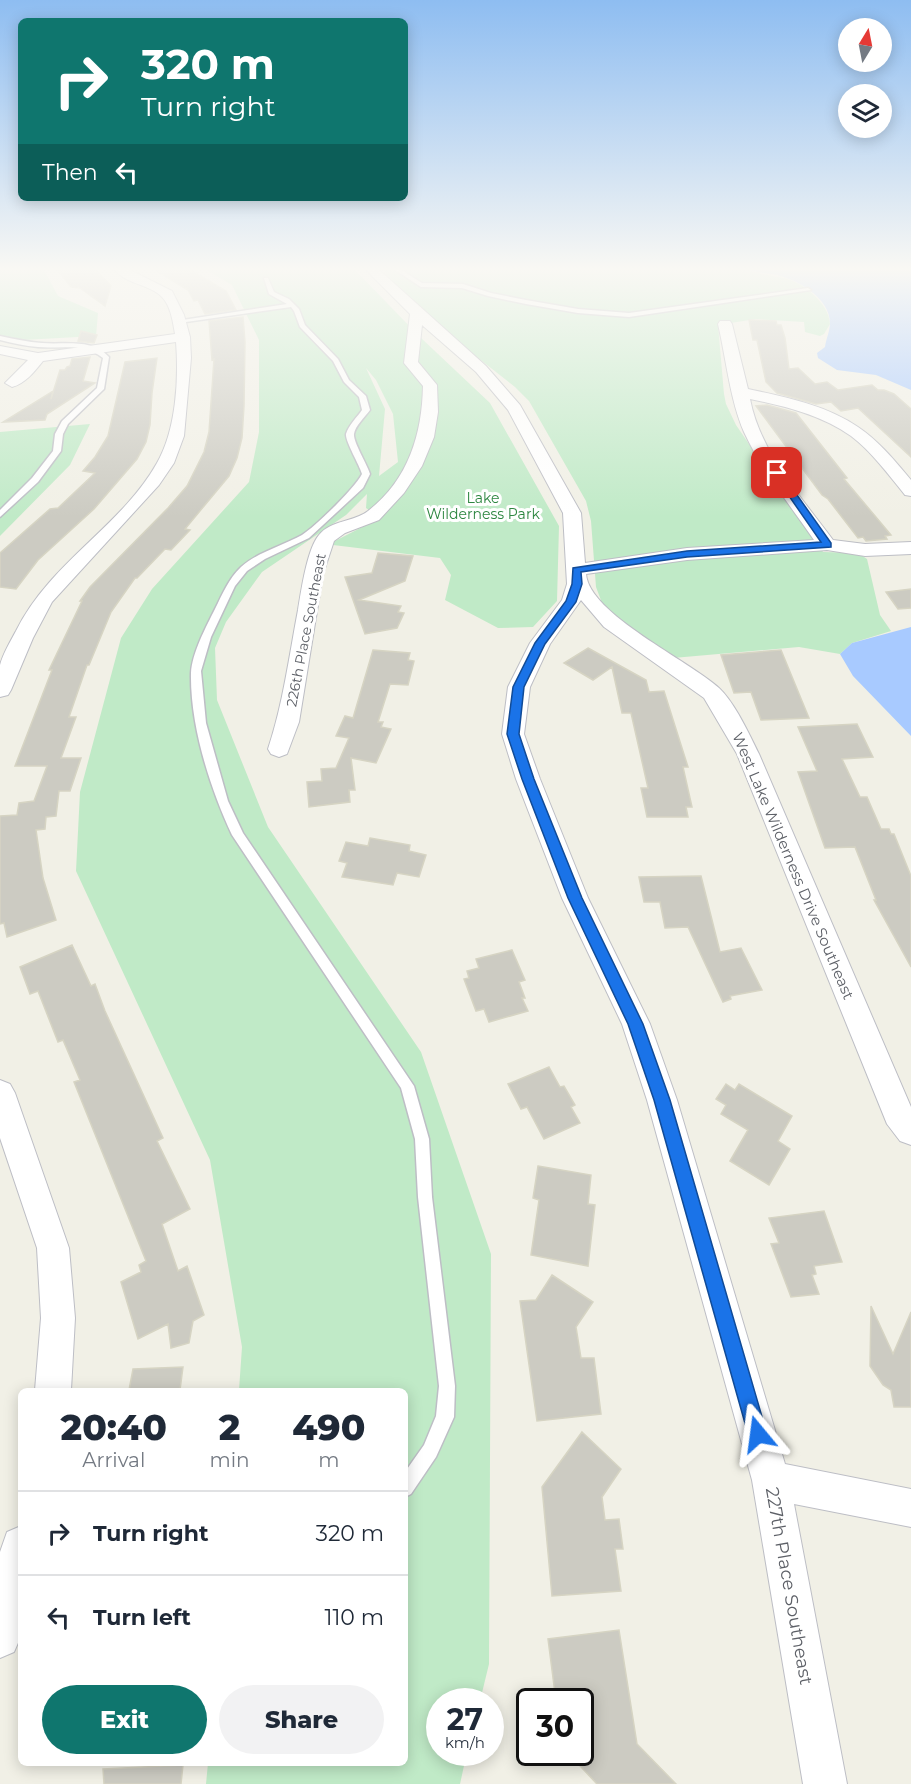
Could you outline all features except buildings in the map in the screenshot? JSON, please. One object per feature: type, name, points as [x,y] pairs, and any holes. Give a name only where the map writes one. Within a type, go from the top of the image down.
[{"type":"street","points":[[7,351],[38,357],[88,351]]},
{"type":"street","points":[[0,690],[24,634],[52,589],[145,491],[167,460],[174,445],[180,417],[185,351]]},
{"type":"street","name":"226th Place Southeast","points":[[279,749],[288,722],[314,574],[326,538],[339,529],[373,516],[398,489],[414,466],[426,437],[430,412],[430,385],[411,363],[412,351]]},
{"type":"street","points":[[461,351],[481,369],[515,408],[572,513],[577,577],[687,554],[827,545],[865,550],[911,548]]},
{"type":"street","points":[[731,351],[746,420],[777,473],[827,545]]},
{"type":"street","points":[[12,383],[27,372],[38,357]]},
{"type":"street","points":[[741,392],[798,407],[851,429],[875,448],[911,491]]},
{"type":"street","name":"West Lake Wilderness Drive Southeast","points":[[577,577],[611,623],[712,693],[733,725],[748,754],[898,1114],[911,1131]]},
{"type":"street","name":"227th Place Southeast","points":[[577,577],[571,602],[540,643],[519,687],[513,734],[528,779],[575,898],[636,1024],[651,1067],[771,1480],[825,1784]]},
{"type":"street","points":[[0,1093],[54,1248],[58,1317],[53,1388]]},
{"type":"street","points":[[771,1480],[911,1508]]},
{"type":"street","points":[[0,1638],[18,1558]]},
{"type":"lane","points":[[0,515],[35,480],[57,451],[59,434],[64,423],[100,389],[106,357],[100,351]]},
{"type":"lane","points":[[327,351],[336,360],[346,381],[366,403],[366,410],[350,432],[350,438],[366,474],[360,486],[313,531],[262,556],[244,570],[231,586],[206,637],[196,671],[201,723],[222,801],[238,835],[407,1086],[416,1111],[422,1138],[425,1197],[447,1386],[445,1417],[430,1451],[408,1484]]},
{"type":"green space","points":[[259,351],[435,351],[490,403],[559,526],[557,601],[533,627],[498,628],[445,600],[451,575],[440,558],[333,545],[333,542],[380,518],[366,508],[367,494],[346,515],[262,572],[226,622],[215,648],[217,700],[268,827],[421,1052],[491,1254],[489,1664],[483,1688],[426,1688],[426,1766],[464,1766],[460,1784],[206,1784],[208,1766],[408,1766],[408,1388],[239,1388],[242,1347],[210,1160],[76,871],[80,792],[121,638],[152,589],[249,482],[259,432]],"holes":[[[366,368],[376,380],[393,414],[398,462],[379,476],[385,409]]]},
{"type":"green space","name":"Lake Wilderness Park","points":[[469,351],[720,351],[726,404],[736,425],[823,552],[858,553],[867,559],[880,615],[891,631],[852,643],[840,654],[799,647],[673,658],[637,637],[602,603],[596,587],[591,521],[586,501],[529,401]]},
{"type":"green space","points":[[90,424],[70,465],[0,536],[0,432]]},
{"type":"water","points":[[911,351],[911,390],[876,375],[837,370],[818,358],[817,353]]},
{"type":"water","points":[[911,627],[911,736],[853,676],[840,654],[852,643]]},
{"type":"route","points":[[758,1434],[662,1100],[636,1024],[575,898],[528,779],[513,734],[519,687],[540,643],[571,602],[577,584],[576,570],[687,554],[827,545],[777,473]]}]
